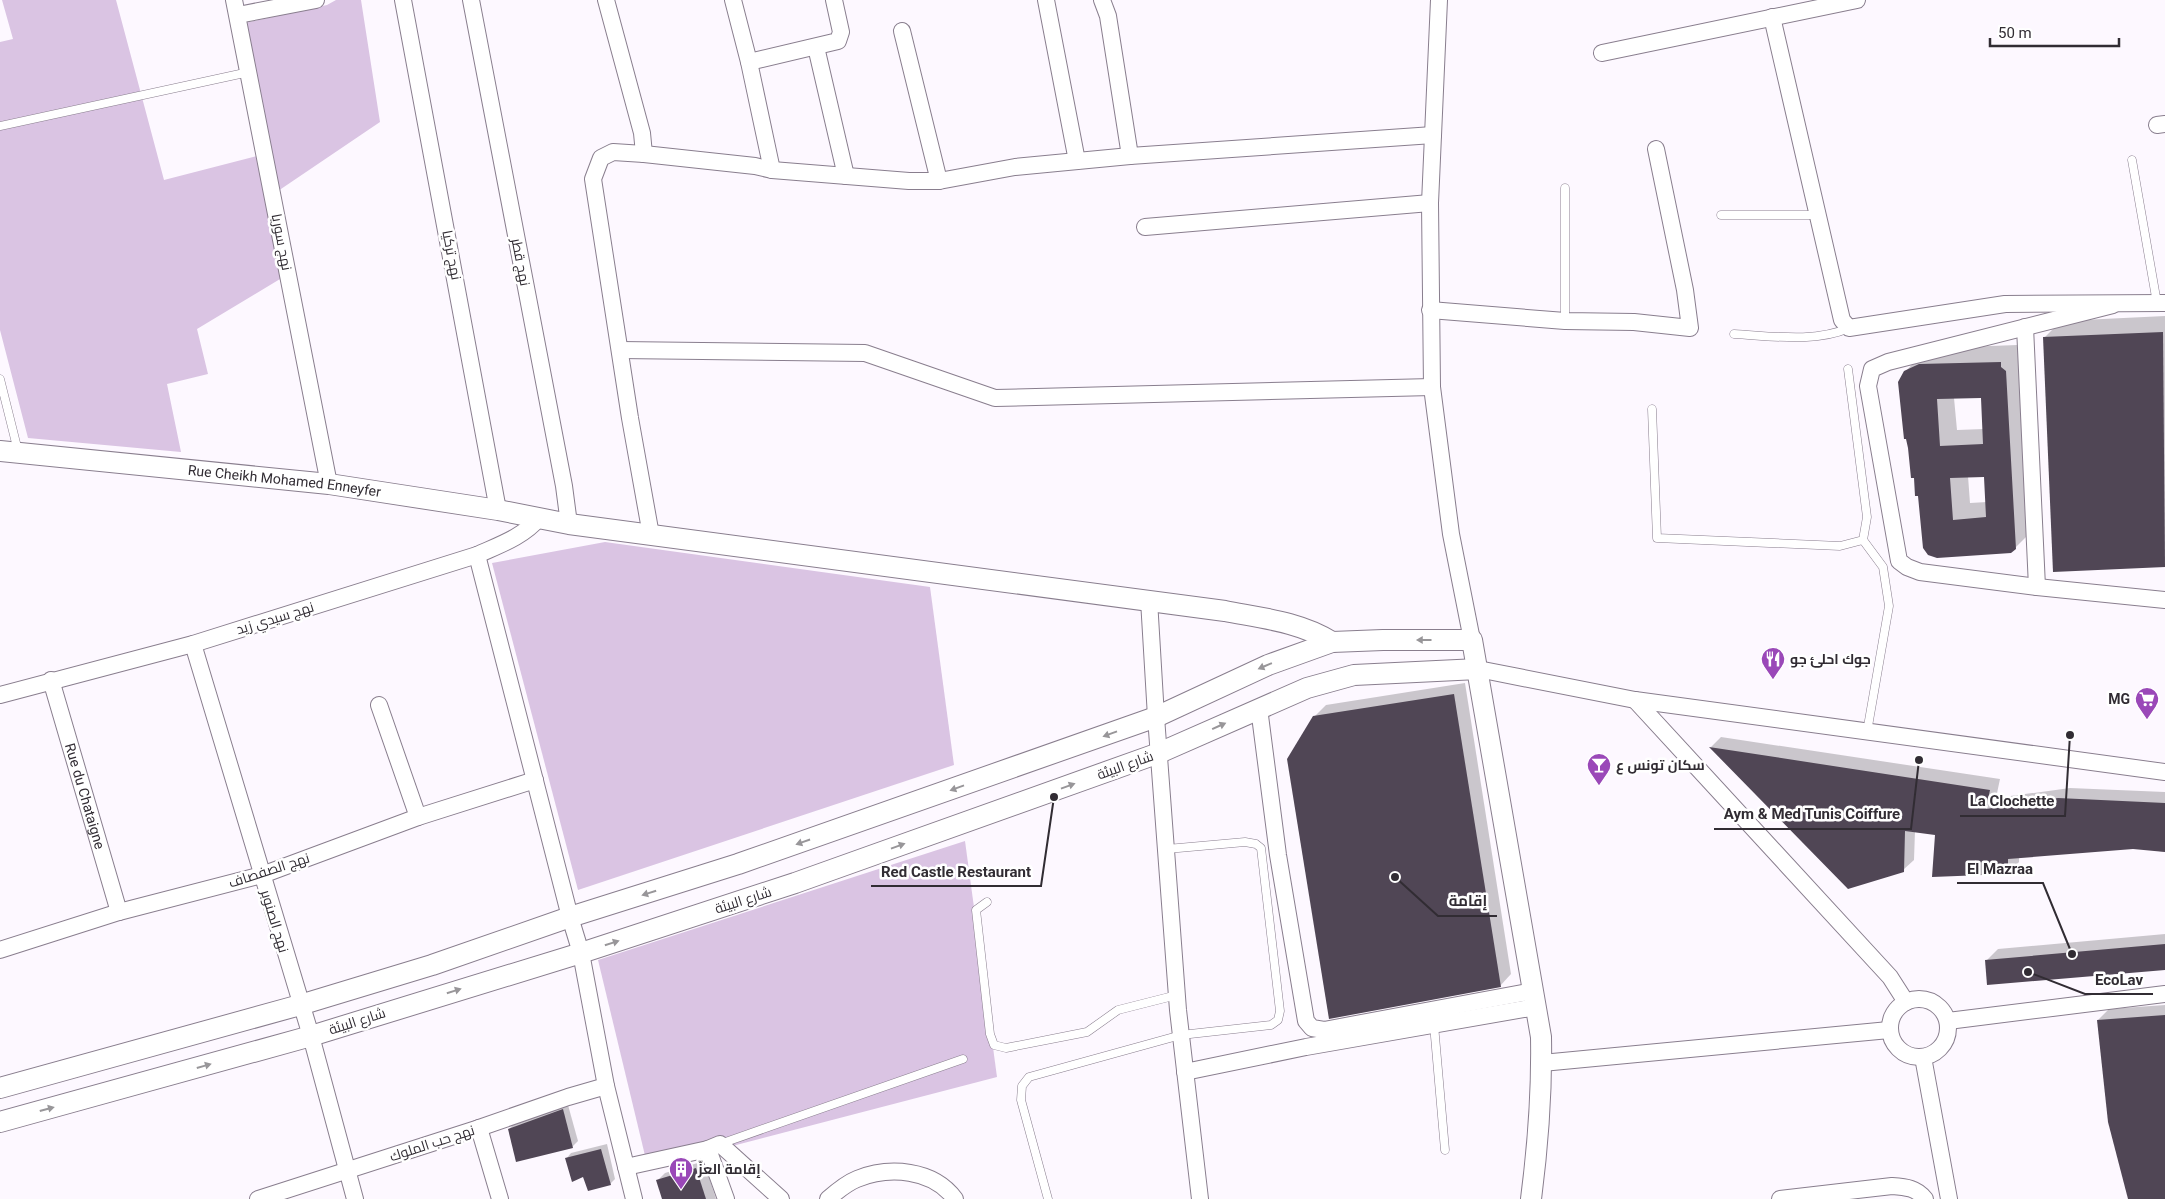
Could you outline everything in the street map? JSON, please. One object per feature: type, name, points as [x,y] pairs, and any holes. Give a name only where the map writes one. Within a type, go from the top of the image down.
[{"type":"street","points":[[236,7],[316,0]]},
{"type":"street","name":"نهج تركيا","points":[[403,0],[498,510]]},
{"type":"street","name":"نهج قطر","points":[[471,0],[564,486],[568,524]]},
{"type":"street","points":[[606,0],[642,133],[644,154]]},
{"type":"street","points":[[732,0],[749,62],[772,170]]},
{"type":"street","points":[[749,62],[816,47],[838,40],[841,37],[834,0]]},
{"type":"street","points":[[1046,0],[1077,161]]},
{"type":"street","points":[[1102,0],[1108,16],[1130,156]]},
{"type":"street","points":[[1439,0],[1430,203],[1432,387],[1451,534],[1478,669],[1541,1037],[1542,1064],[1531,1199]]},
{"type":"street","points":[[1602,53],[1857,0]]},
{"type":"street","name":"نهج سوريا","points":[[236,7],[329,484]]},
{"type":"street","points":[[1772,18],[1842,320],[1850,328],[2005,304],[2113,305],[2161,303]]},
{"type":"street","points":[[902,31],[939,181]]},
{"type":"street","points":[[816,47],[846,176]]},
{"type":"street","points":[[651,535],[593,179],[601,158],[613,152],[644,154],[755,166],[772,170],[939,181],[1015,167],[1130,156],[1433,135]]},
{"type":"street","points":[[1430,310],[1564,321],[1634,322],[1690,328],[1685,290],[1656,149]]},
{"type":"street","points":[[1145,227],[1430,203]]},
{"type":"street","points":[[2113,305],[1888,362],[1872,369],[1868,386],[1899,561],[1906,567],[1920,572],[2037,587],[2165,600]]},
{"type":"street","points":[[2025,327],[2037,587]]},
{"type":"street","points":[[620,350],[865,353],[995,398],[1432,387]]},
{"type":"street","name":"Rue Cheikh Mohamed Enneyfer","points":[[9,452],[329,484],[498,510],[568,524],[1149,600],[1225,611],[1287,624],[1332,642]]},
{"type":"street","name":"نهج سيدي زيد","points":[[0,694],[193,644],[477,555],[519,536],[532,527],[539,518]]},
{"type":"street","points":[[477,555],[570,917],[581,953],[606,1086],[634,1199]]},
{"type":"street","points":[[1149,600],[1177,995],[1200,1199]]},
{"type":"street","points":[[0,1088],[300,1005],[432,965],[570,917],[738,864],[1156,717],[1268,665],[1332,642],[1472,640]]},
{"type":"street","name":"نهج الصنوبر","points":[[193,644],[300,1005],[311,1036],[355,1199]]},
{"type":"street","points":[[1478,669],[1635,700],[2165,772]]},
{"type":"street","name":"شارع البيئة","points":[[0,1122],[311,1036],[581,953],[795,882],[1159,753],[1307,688],[1354,675],[1478,669]]},
{"type":"street","name":"Rue du Chataigne","points":[[51,680],[119,912]]},
{"type":"street","points":[[1635,700],[1890,977],[1906,1002]]},
{"type":"street","points":[[379,705],[418,817]]},
{"type":"street","points":[[1260,708],[1278,855],[1306,1021],[1312,1028],[1324,1030],[1535,999]]},
{"type":"street","name":"نهج الصفصاف","points":[[0,950],[119,912],[262,875],[418,817],[535,780]]},
{"type":"street","points":[[1948,1021],[2165,994]]},
{"type":"street","points":[[1185,1072],[1306,1047],[1434,1025],[1535,999]]},
{"type":"street","points":[[1923,999],[1939,1006],[1948,1021],[1946,1040],[1932,1054],[1923,1057],[1913,1057],[1904,1054],[1897,1048],[1889,1030],[1893,1013],[1906,1002],[1923,999]]},
{"type":"street","points":[[1542,1064],[1889,1030]]},
{"type":"street","points":[[1923,1057],[1949,1199]]},
{"type":"street","name":"نهج حب الملوك","points":[[258,1199],[347,1172],[568,1097],[606,1086]]},
{"type":"street","points":[[479,1128],[500,1199]]},
{"type":"street","points":[[626,1167],[714,1146]]},
{"type":"street","points":[[714,1146],[726,1199]]},
{"type":"street","points":[[714,1146],[781,1199]]},
{"type":"street","points":[[828,1199],[855,1180],[878,1173],[904,1171],[931,1178],[955,1199]]},
{"type":"street","points":[[1780,1199],[1840,1196],[1892,1186],[1906,1187],[1919,1191],[1925,1199]]},
{"type":"lane","points":[[0,126],[249,72]]},
{"type":"lane","points":[[2132,160],[2161,303]]},
{"type":"lane","points":[[1564,321],[1565,188]]},
{"type":"lane","points":[[1722,216],[1818,215]]},
{"type":"lane","points":[[1734,334],[1817,337],[1833,335],[1850,328]]},
{"type":"lane","points":[[1848,369],[1867,517],[1863,540],[1883,568],[1888,606],[1867,732]]},
{"type":"lane","points":[[0,379],[9,452]]},
{"type":"lane","points":[[1652,409],[1657,538],[1840,546],[1863,540]]},
{"type":"lane","points":[[1048,1199],[1020,1100],[1022,1086],[1029,1077],[1181,1035],[1271,1025],[1278,1020],[1280,1011],[1261,848],[1256,844],[1244,842],[1167,849]]},
{"type":"lane","points":[[987,902],[976,910],[990,1034],[994,1045],[1006,1048],[1087,1032],[1118,1010],[1177,995]]},
{"type":"lane","points":[[1434,1025],[1445,1150]]},
{"type":"lane","points":[[714,1146],[963,1059]]},
{"type":"shaded area","points":[[2,0],[116,0],[164,180],[257,156],[231,26],[327,5],[336,0],[361,0],[380,122],[278,191],[295,270],[197,329],[208,374],[167,384],[181,452],[28,438],[0,330],[0,42],[13,39]]},
{"type":"shaded area","points":[[605,542],[930,587],[954,765],[578,890],[492,563]]},
{"type":"shaded area","points":[[965,841],[997,1077],[648,1168],[598,960]]},
{"type":"building","points":[[2163,332],[2165,567],[2053,572],[2043,337]]},
{"type":"building","points":[[2001,362],[2001,367],[2006,371],[2016,549],[2011,553],[1937,558],[1928,555],[1923,548],[1918,496],[1915,496],[1914,478],[1911,478],[1908,448],[1906,439],[1904,439],[1898,382],[1904,371],[1919,364]],"holes":[[[1981,398],[1983,444],[1940,446],[1937,399]],[[1984,477],[1986,517],[1953,520],[1950,478]]]},
{"type":"building","points":[[1454,694],[1501,987],[1329,1019],[1287,759],[1313,716]]},
{"type":"building","points":[[1709,747],[1990,790],[1986,809],[2058,798],[2165,803],[2165,852],[2133,849],[2008,859],[2008,874],[1932,877],[1935,835],[1905,831],[1904,872],[1848,889]]},
{"type":"building","points":[[2165,944],[2165,970],[1987,985],[1985,960]]},
{"type":"building","points":[[2165,1015],[2165,1199],[2128,1199],[2108,1122],[2097,1020]]},
{"type":"building","points":[[563,1109],[573,1148],[516,1162],[508,1129]]},
{"type":"building","points":[[601,1149],[611,1185],[588,1191],[583,1177],[572,1182],[565,1158]]},
{"type":"building","name":"إقامة العزّ","points":[[696,1168],[706,1199],[662,1199],[656,1180]]},
{"type":"place","name":"جوك احلئ جو","points":[[1773,680]]},
{"type":"place","name":"MG","points":[[2147,720]]},
{"type":"place","name":"La Clochette","points":[[2070,735]]},
{"type":"place","name":"Aym & Med Tunis Coiffure","points":[[1919,760]]},
{"type":"place","name":"سكان تونس ع","points":[[1599,786]]},
{"type":"place","name":"Red Castle Restaurant","points":[[1054,797]]},
{"type":"place","name":"إقامة","points":[[1395,877]]},
{"type":"place","name":"El Mazraa","points":[[2072,954]]},
{"type":"place","name":"EcoLav","points":[[2028,972]]},
{"type":"place","name":"إقامة العزّ","points":[[681,1190]]}]
